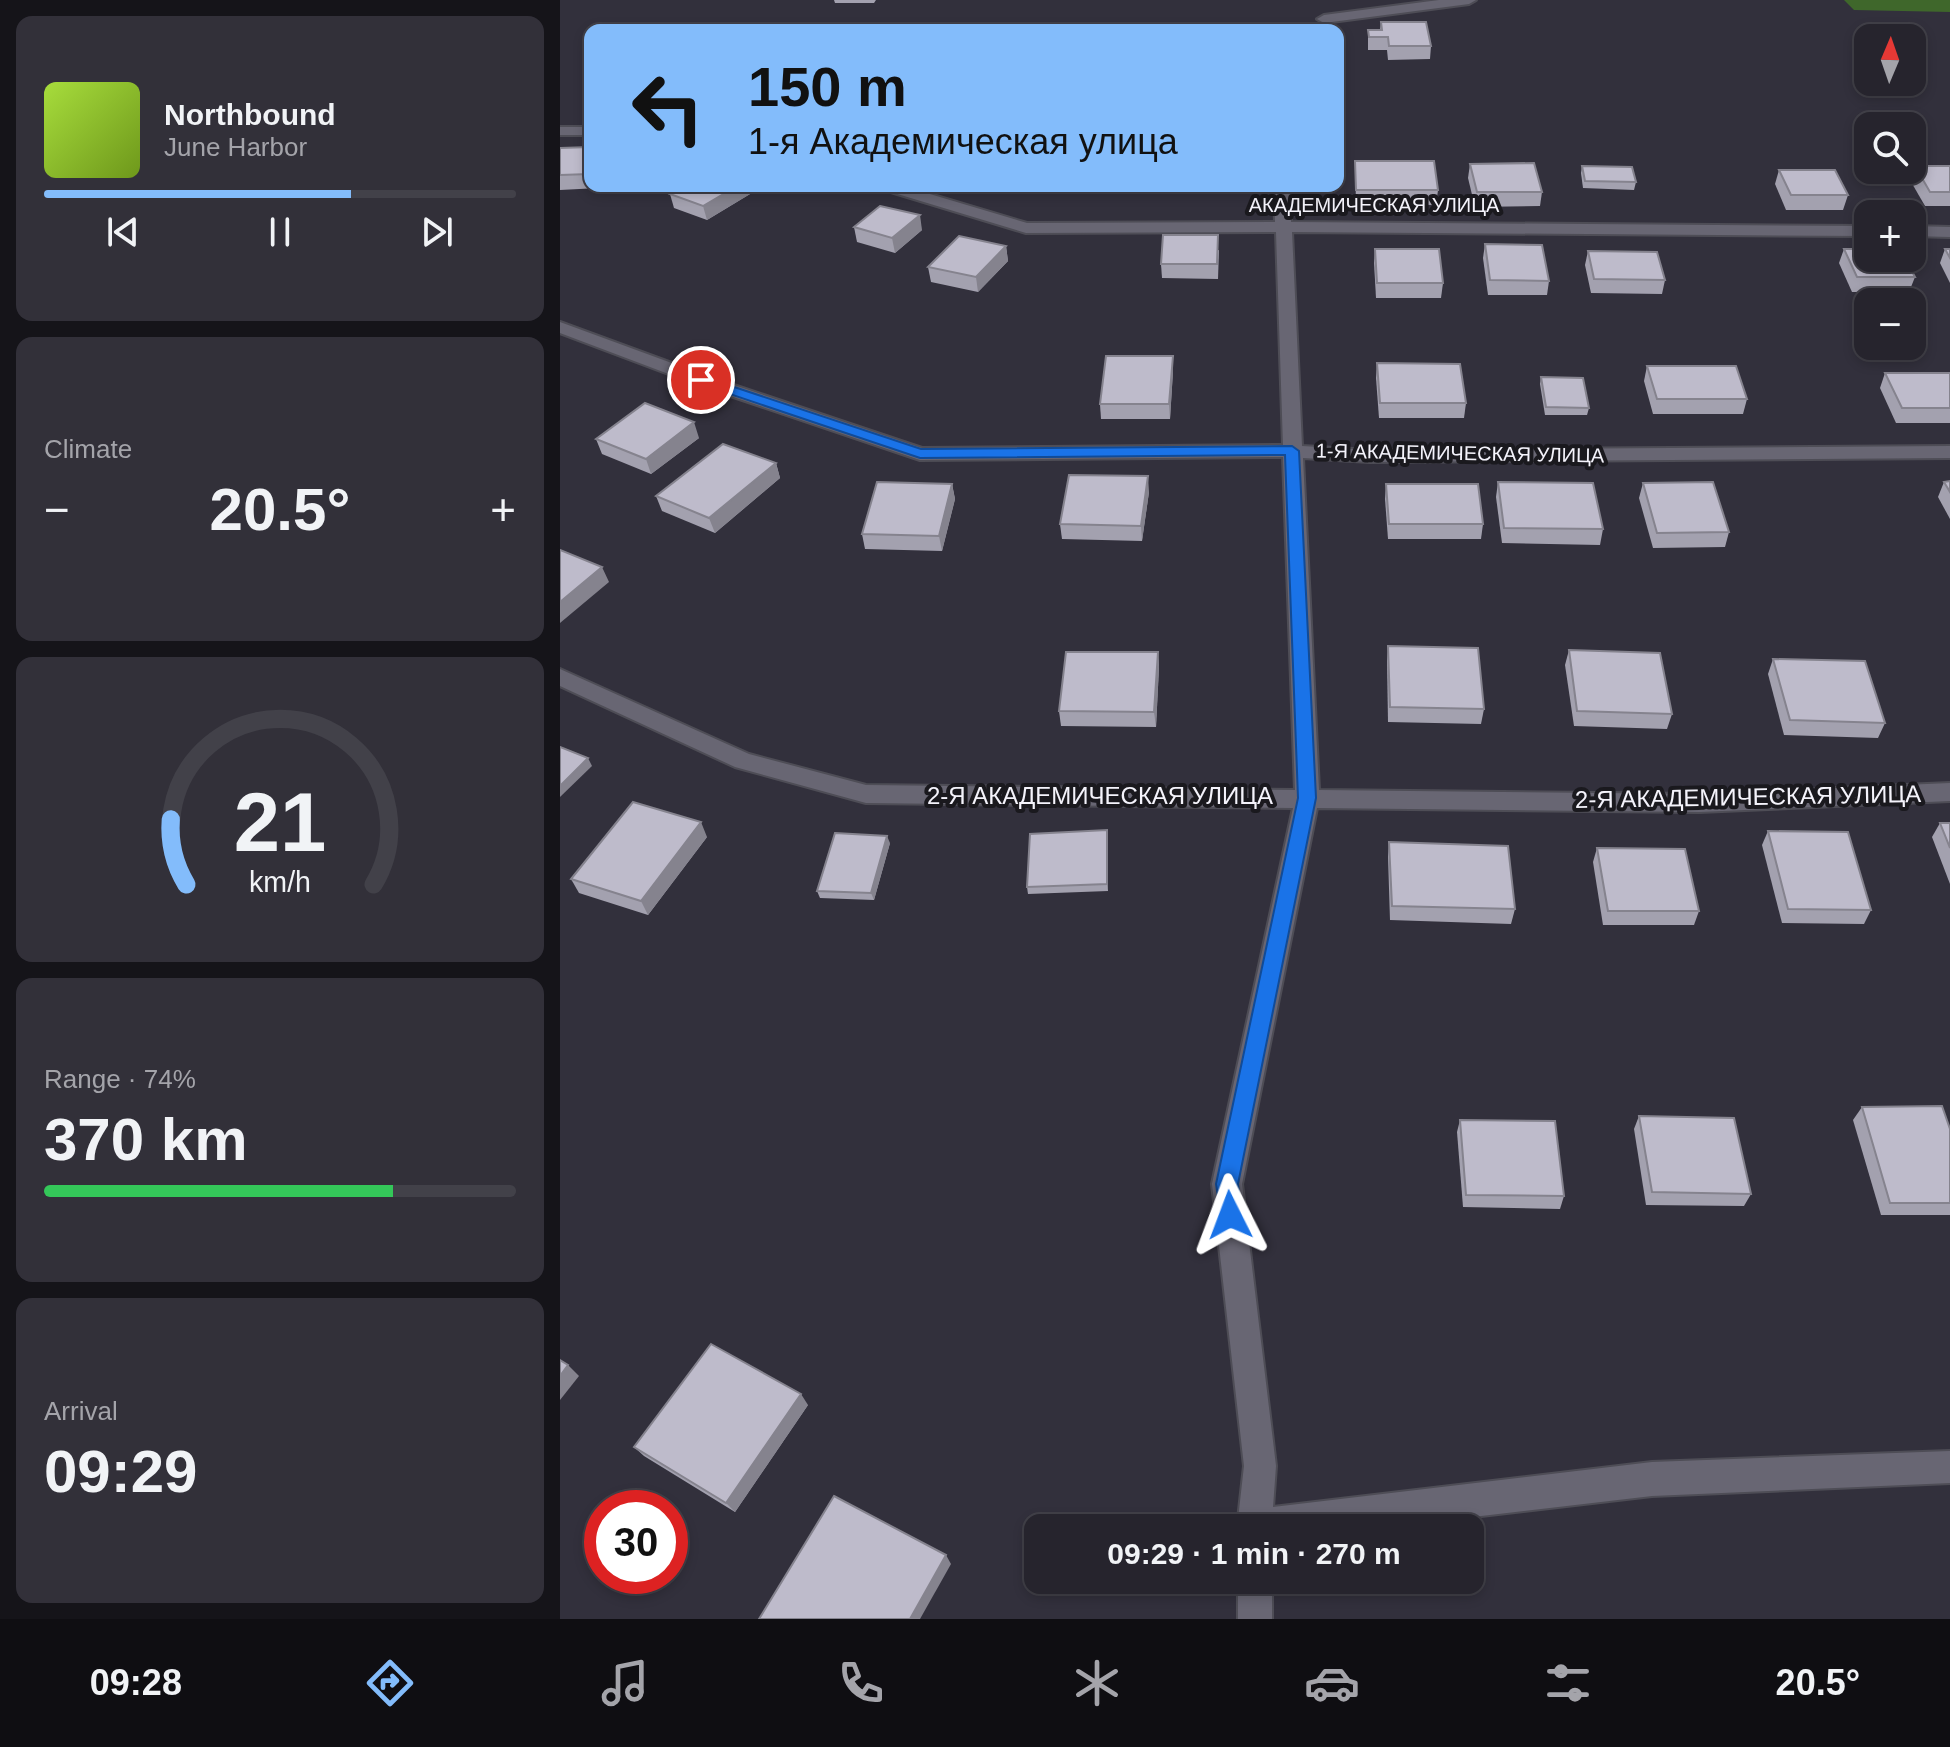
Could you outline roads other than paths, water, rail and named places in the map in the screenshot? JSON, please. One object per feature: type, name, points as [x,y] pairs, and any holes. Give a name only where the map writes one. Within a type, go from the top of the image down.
[{"type":"street","points":[[1324,0],[1324,24]]},
{"type":"street","points":[[1330,24],[1469,0]]},
{"type":"street","points":[[560,131],[584,131]]},
{"type":"street","name":"АКАДЕМИЧЕСКАЯ УЛИЦА","points":[[907,192],[1026,228],[1282,226],[1854,231]]},
{"type":"street","points":[[1255,1514],[1260,1466],[1227,1184],[1307,798],[1282,192]]},
{"type":"street","points":[[1926,231],[1950,232]]},
{"type":"street","name":"1-Я АКАДЕМИЧЕСКАЯ УЛИЦА","points":[[560,327],[701,380],[920,454],[1292,451],[1370,456],[1950,452]]},
{"type":"street","name":"2-Я АКАДЕМИЧЕСКАЯ УЛИЦА","points":[[560,677],[743,761],[866,794],[1699,803],[1950,792]]},
{"type":"street","points":[[1362,1514],[1652,1479],[1950,1467]]},
{"type":"street","points":[[1255,1594],[1255,1619]]}]
